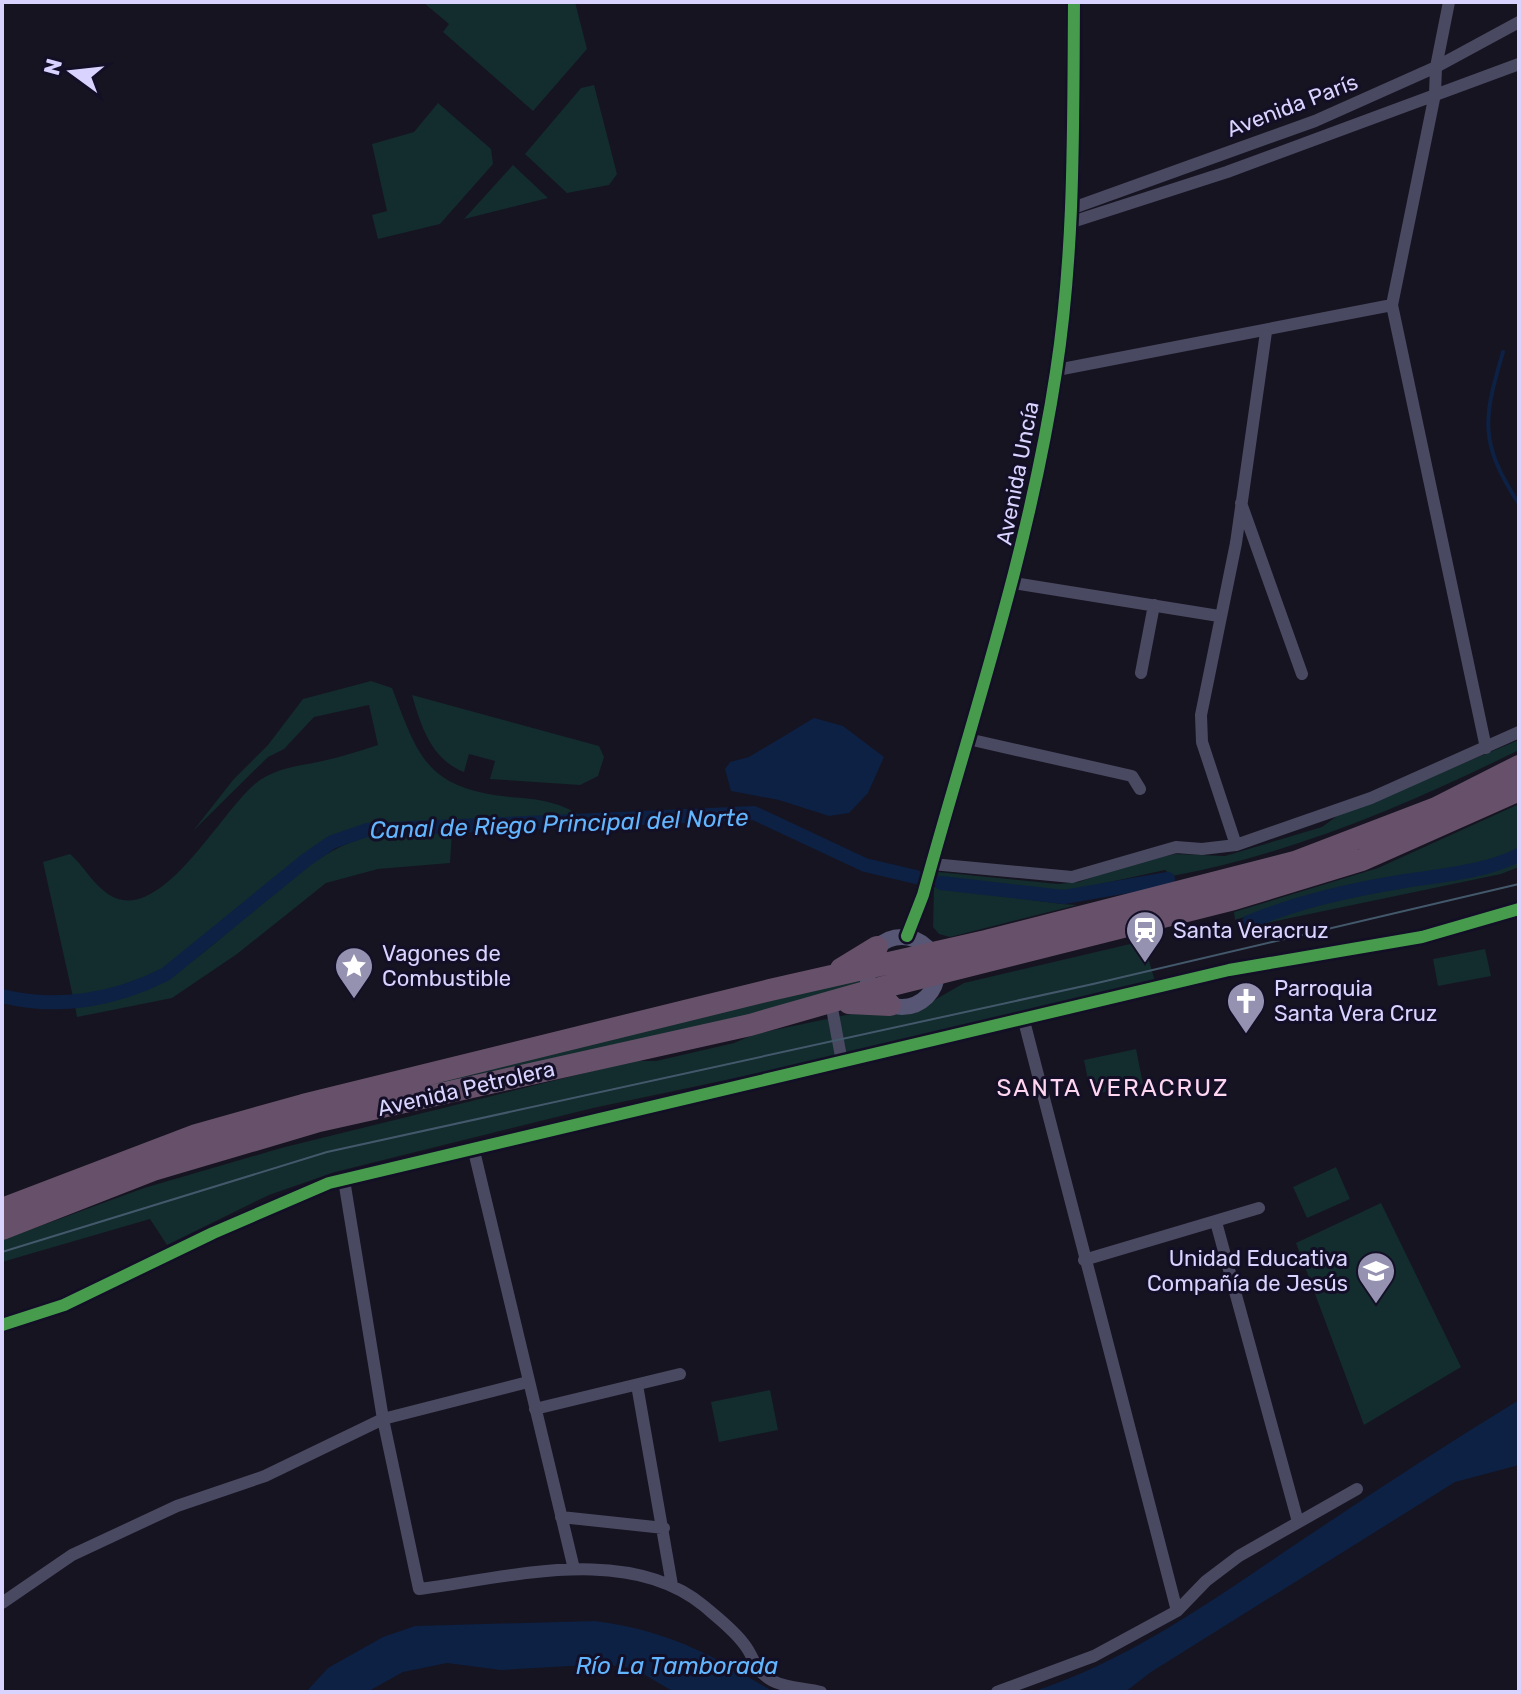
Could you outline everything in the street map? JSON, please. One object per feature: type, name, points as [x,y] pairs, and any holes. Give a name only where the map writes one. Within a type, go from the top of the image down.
[{"type":"highway","points":[[978,953],[1295,862],[1436,808],[1519,766]]},
{"type":"highway","points":[[925,959],[978,953],[1234,899],[1362,860],[1519,790]]},
{"type":"highway","points":[[829,977],[877,947]]},
{"type":"highway","name":"Avenida Petrolera","points":[[2,1229],[153,1170],[319,1121],[735,1028],[831,1003],[869,980],[925,959],[978,953]]},
{"type":"highway","name":"Avenida Petrolera","points":[[2,1209],[196,1135],[288,1109],[829,977],[869,980]]},
{"type":"highway","points":[[831,1003],[890,1005]]},
{"type":"street","name":"Avenida Uncía","points":[[925,959],[932,864],[1014,583],[1057,370],[1072,215],[1074,2]]},
{"type":"street","points":[[1449,2],[1436,67],[1435,94],[1392,305],[1486,748]]},
{"type":"street","name":"Avenida París","points":[[1072,215],[1315,121],[1436,67],[1519,22]]},
{"type":"street","name":"Avenida París","points":[[1072,215],[1227,172],[1519,64]]},
{"type":"street","points":[[1057,370],[1266,332],[1392,305]]},
{"type":"street","points":[[1236,845],[1202,742],[1201,715],[1236,543],[1266,332]]},
{"type":"street","points":[[1240,499],[1302,674]]},
{"type":"street","points":[[1014,583],[1219,616]]},
{"type":"street","points":[[1141,673],[1154,605]]},
{"type":"street","points":[[932,864],[1072,877],[1176,847],[1202,849],[1236,845],[1323,816],[1519,732]]},
{"type":"street","points":[[968,739],[1132,776],[1140,789]]},
{"type":"street","points":[[2,1325],[64,1305],[213,1233],[329,1183],[1024,1021],[1229,970],[1422,937],[1519,909]]},
{"type":"street","points":[[891,938],[925,959],[911,1006],[890,1005],[869,980],[877,947],[891,938]]},
{"type":"street","points":[[831,1003],[842,1062]]},
{"type":"street","points":[[1024,1021],[1177,1611]]},
{"type":"street","points":[[473,1147],[574,1569]]},
{"type":"street","points":[[344,1180],[383,1419],[419,1589],[574,1569],[607,1568],[672,1585],[702,1604],[745,1645],[754,1668],[775,1683],[821,1692]]},
{"type":"street","points":[[1084,1260],[1259,1208]]},
{"type":"street","points":[[1216,1222],[1298,1522]]},
{"type":"street","points":[[535,1409],[680,1374]]},
{"type":"street","points":[[2,1603],[72,1555],[177,1506],[265,1476],[383,1419],[528,1382]]},
{"type":"street","points":[[637,1385],[672,1585]]},
{"type":"street","points":[[997,1692],[1094,1656],[1177,1611],[1206,1581],[1239,1556],[1357,1489]]},
{"type":"street","points":[[561,1517],[664,1528]]},
{"type":"green space","points":[[416,2],[575,2],[587,49],[533,111],[443,32],[449,24],[424,3]]},
{"type":"green space","points":[[594,85],[617,174],[609,185],[567,193],[525,154],[581,88]]},
{"type":"green space","points":[[438,103],[491,149],[493,164],[440,224],[378,239],[372,215],[387,211],[372,144],[414,132]]},
{"type":"green space","points":[[513,165],[548,198],[464,219]]},
{"type":"green space","points":[[371,681],[392,688],[419,751],[443,777],[482,793],[538,800],[581,816],[363,826],[336,836],[303,857],[164,968],[136,984],[73,997],[43,862],[70,854],[108,894],[128,900],[149,895],[190,860],[245,793],[260,780],[281,770],[378,745],[369,705],[314,717],[284,749],[268,757],[193,831],[233,780],[268,745],[303,699]]},
{"type":"green space","points":[[412,695],[599,746],[604,757],[598,776],[580,785],[490,779],[495,761],[469,754],[464,772],[435,750],[424,730]]},
{"type":"green space","points":[[1519,740],[1519,750],[1393,808],[1306,841],[1217,866],[1172,876],[1165,870],[1064,892],[937,878],[938,872],[1058,884],[1079,882],[1132,863],[1175,854],[1225,856],[1322,827],[1337,816]]},
{"type":"green space","points":[[1519,804],[1519,850],[1490,862],[1378,879],[1303,897],[1235,920],[1234,912],[1378,868]]},
{"type":"green space","points":[[452,832],[450,863],[378,869],[326,883],[237,954],[172,998],[77,1017],[75,1006],[134,993],[180,970],[279,888],[332,851],[361,838],[382,833]]},
{"type":"green space","points":[[1519,859],[1519,867],[1501,874],[1237,929],[1333,898],[1482,872]]},
{"type":"green space","points":[[934,887],[1077,905],[950,937],[939,934],[933,927]]},
{"type":"green space","points":[[1143,941],[1155,981],[873,1049],[593,1108],[335,1172],[269,1195],[167,1245],[150,1219],[2,1262],[2,1240],[144,1188],[281,1148],[633,1061],[656,1061],[734,1043],[755,1034],[870,1010],[905,1011],[926,1005],[964,983]]},
{"type":"green space","points":[[1485,949],[1491,976],[1438,986],[1433,959]]},
{"type":"green space","points":[[859,979],[860,982],[774,1009],[49,1195],[269,1120]]},
{"type":"green space","points":[[1136,1049],[1143,1084],[1091,1095],[1084,1060]]},
{"type":"green space","points":[[1336,1167],[1350,1199],[1307,1218],[1293,1187]]},
{"type":"green space","points":[[1381,1203],[1461,1367],[1364,1425],[1296,1243]]},
{"type":"green space","points":[[770,1390],[778,1430],[719,1442],[711,1402]]},
{"type":"water","points":[[814,718],[843,726],[884,757],[868,793],[849,813],[829,816],[779,800],[731,791],[725,769],[730,762],[749,757]]},
{"type":"water","points":[[1519,1400],[1519,1465],[1455,1482],[1151,1672],[1125,1692],[1032,1692],[1101,1664],[1167,1628]]},
{"type":"water","name":"Río La Tamborada","points":[[595,1621],[646,1631],[689,1646],[774,1692],[674,1692],[635,1669],[605,1664],[501,1670],[447,1663],[403,1672],[367,1692],[306,1692],[328,1668],[383,1637],[415,1626]]},
{"type":"waterway","points":[[1503,352],[1491,396],[1488,430],[1497,464],[1519,504]]},
{"type":"waterway","name":"Canal de Riego Principal del Norte","points":[[2,996],[65,1002],[106,996],[147,983],[166,974],[306,860],[332,842],[367,830],[754,813],[865,865],[916,877]]},
{"type":"waterway","name":"Canal de Riego Principal del Norte","points":[[1249,922],[1326,897],[1478,869],[1519,855]]},
{"type":"waterway","name":"Canal de Riego Principal del Norte","points":[[941,883],[1064,897],[1168,879]]},
{"type":"tram line","points":[[2,1252],[327,1152],[1093,984],[1519,884]]},
{"type":"cycle path","points":[[907,936],[923,895],[997,635],[1045,439],[1067,280],[1072,187],[1074,2]]},
{"type":"cycle path","points":[[2,1325],[64,1305],[213,1233],[329,1183],[1229,970],[1422,937],[1519,909]]},
{"type":"place","name":"Santa Veracruz","points":[[1145,964]]},
{"type":"place","name":"Vagones de Combustible","points":[[354,1000]]},
{"type":"place","name":"Parroquia Santa Vera Cruz","points":[[1246,1035]]},
{"type":"place","name":"Unidad Educativa Compañía de Jesús","points":[[1376,1305]]},
{"type":"district","name":"SANTA VERACRUZ","points":[[1113,1088]]}]
